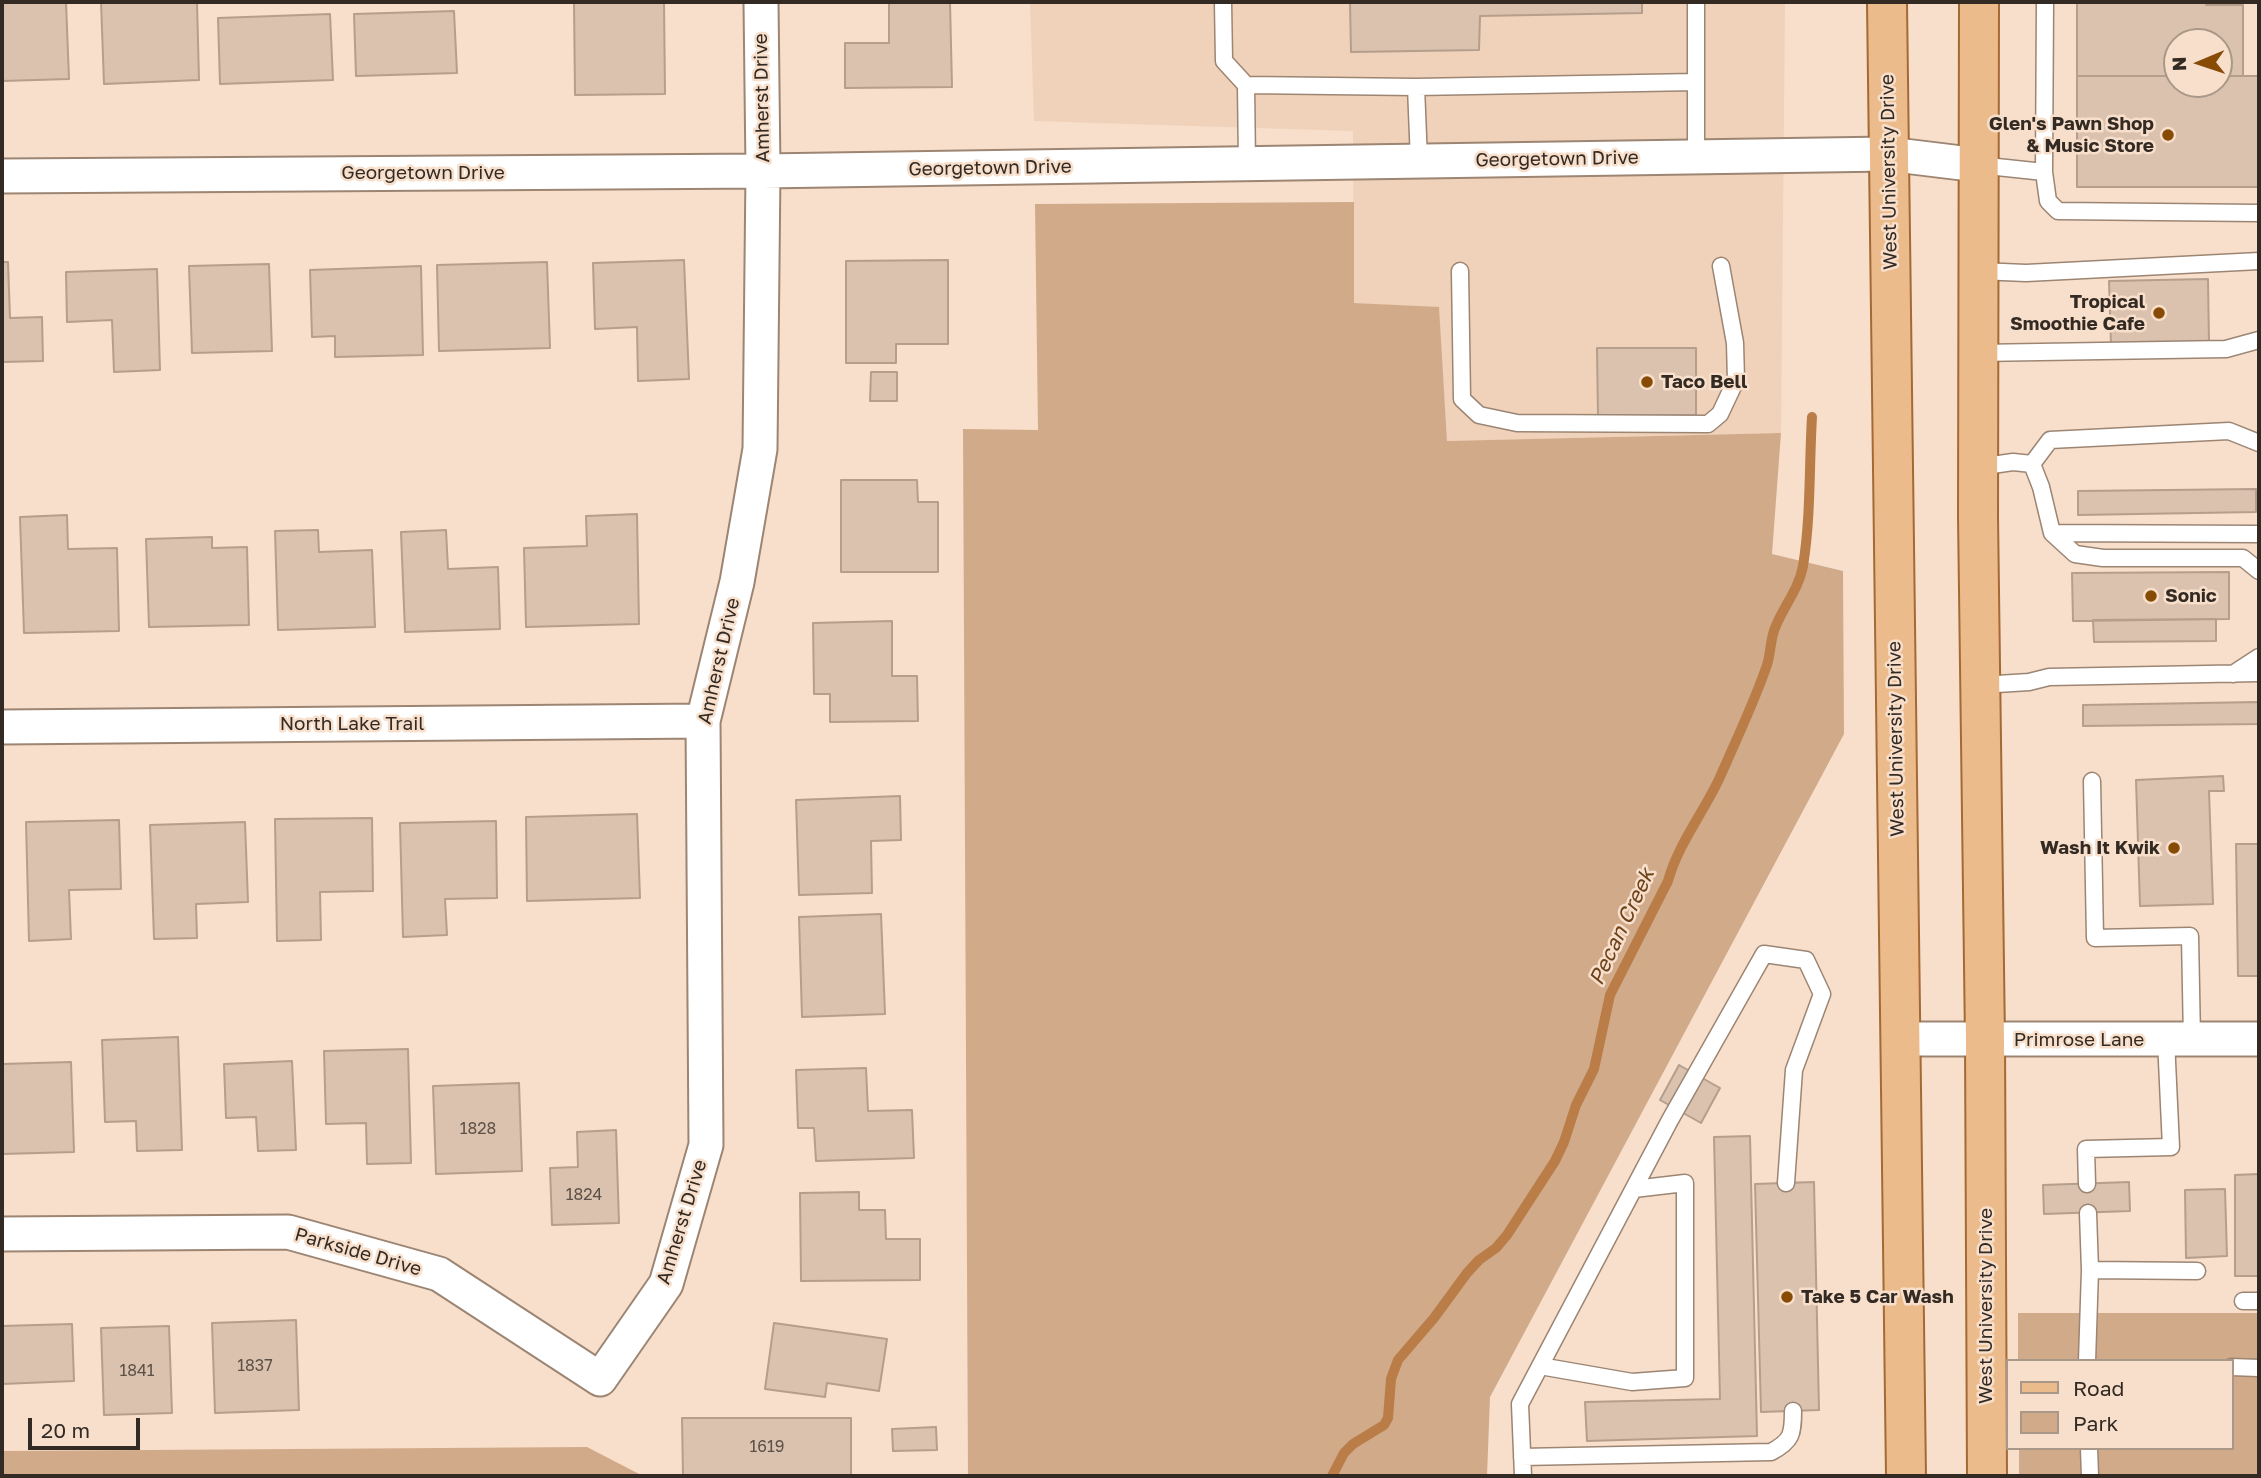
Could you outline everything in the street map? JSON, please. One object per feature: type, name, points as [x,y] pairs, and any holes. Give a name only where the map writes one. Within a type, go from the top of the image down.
[{"type":"main road","name":"West University Drive","points":[[1887,2],[1906,1476]]},
{"type":"main road","name":"West University Drive","points":[[1979,2],[1978,467],[1985,1040],[1997,1405],[1987,1476]]},
{"type":"street","name":"Amherst Drive","points":[[600,1379],[666,1284],[706,1146],[703,721],[737,582],[760,449],[763,171],[761,2]]},
{"type":"street","name":"Georgetown Drive","points":[[2,176],[763,171],[1888,154],[1978,165]]},
{"type":"street","name":"North Lake Trail","points":[[2,727],[703,721]]},
{"type":"street","name":"Primrose Lane","points":[[1899,1039],[2259,1039]]},
{"type":"street","name":"Parkside Drive","points":[[2,1234],[288,1232],[439,1275],[600,1379]]},
{"type":"lane","points":[[1223,2],[1224,61],[1246,85],[1247,164]]},
{"type":"lane","points":[[1696,2],[1696,157]]},
{"type":"lane","points":[[2045,2],[2044,172],[2048,201],[2059,211],[2259,214]]},
{"type":"lane","points":[[1246,85],[1416,87],[1696,82]]},
{"type":"lane","points":[[1416,87],[1419,161]]},
{"type":"lane","points":[[1978,165],[2044,172]]},
{"type":"lane","points":[[1978,271],[2026,273],[2259,261]]},
{"type":"lane","points":[[1460,271],[1462,399],[1479,415],[1517,423],[1708,424],[1720,414],[1736,380],[1735,343],[1721,266]]},
{"type":"lane","points":[[1978,353],[2226,349],[2259,340]]},
{"type":"lane","points":[[2032,464],[2050,440],[2229,431],[2259,443]]},
{"type":"lane","points":[[1978,467],[2013,462],[2032,464]]},
{"type":"lane","points":[[2032,464],[2041,487],[2052,533],[2075,554],[2103,558],[2243,558],[2259,571]]},
{"type":"lane","points":[[2052,533],[2259,534]]},
{"type":"lane","points":[[2233,674],[2259,657]]},
{"type":"lane","points":[[1981,685],[2029,682],[2049,677],[2259,673]]},
{"type":"lane","points":[[2087,1184],[2086,1149],[2171,1147],[2190,936],[2095,938],[2092,781]]},
{"type":"lane","points":[[1523,1476],[1520,1404],[1670,1120],[1764,954],[1806,960],[1822,994],[1794,1070],[1786,1183]]},
{"type":"lane","points":[[1540,1366],[1632,1382],[1685,1378],[1685,1183],[1634,1189]]},
{"type":"lane","points":[[2087,1359],[2090,1270],[2088,1213]]},
{"type":"lane","points":[[2090,1270],[2197,1271]]},
{"type":"lane","points":[[2233,1367],[2259,1367]]},
{"type":"lane","points":[[1522,1457],[1771,1452],[1784,1445],[1793,1432],[1793,1411]]},
{"type":"lane","points":[[2089,1450],[2090,1476]]},
{"type":"shaded area","points":[[1030,2],[1785,2],[1781,433],[1447,441],[1438,308],[1354,303],[1353,131],[1034,121]]},
{"type":"green space","points":[[1354,202],[1354,303],[1439,307],[1447,441],[1781,433],[1772,554],[1843,571],[1844,734],[1490,1397],[1487,1476],[968,1476],[963,429],[1038,430],[1035,204]]},
{"type":"green space","points":[[2018,1313],[2259,1313],[2259,1476],[2019,1476],[2019,1450],[2233,1450],[2233,1359],[2018,1359]]},
{"type":"green space","points":[[587,1447],[643,1476],[2,1476],[2,1451]]},
{"type":"building","points":[[2,2],[66,2],[69,79],[2,81]]},
{"type":"building","points":[[101,2],[197,2],[199,80],[104,84]]},
{"type":"building","points":[[574,2],[664,2],[665,94],[575,95]]},
{"type":"building","points":[[889,2],[950,2],[952,87],[845,88],[845,43],[889,43]]},
{"type":"building","points":[[1350,2],[1642,2],[1642,13],[1480,16],[1479,50],[1351,52]]},
{"type":"building","points":[[2077,2],[2206,2],[2206,5],[2243,5],[2243,76],[2233,76],[2233,28],[2163,28],[2163,76],[2077,76]]},
{"type":"building","points":[[454,11],[457,73],[356,76],[354,14]]},
{"type":"building","points":[[330,14],[333,80],[220,84],[218,18]]},
{"type":"building","name":"Glen's Pawn Shop & Music Store","points":[[2077,76],[2163,76],[2163,98],[2233,98],[2233,76],[2259,76],[2259,187],[2077,187]]},
{"type":"building","points":[[684,260],[689,379],[638,381],[637,327],[595,329],[593,263]]},
{"type":"building","points":[[948,260],[948,344],[896,344],[896,363],[846,363],[846,261]]},
{"type":"building","points":[[2,262],[8,262],[10,318],[42,317],[43,361],[2,362]]},
{"type":"building","points":[[547,262],[550,348],[439,351],[437,265]]},
{"type":"building","points":[[269,264],[272,351],[192,353],[189,266]]},
{"type":"building","points":[[421,266],[423,355],[335,357],[335,336],[312,337],[310,270]]},
{"type":"building","points":[[157,269],[160,370],[114,372],[112,320],[67,322],[66,272]]},
{"type":"building","points":[[2208,279],[2209,343],[2111,345],[2109,281]]},
{"type":"building","name":"Taco Bell","points":[[1597,348],[1696,348],[1696,415],[1598,416]]},
{"type":"building","points":[[871,372],[897,372],[897,401],[870,401]]},
{"type":"building","points":[[841,480],[917,480],[918,502],[938,502],[938,572],[841,572]]},
{"type":"building","points":[[2256,489],[2256,512],[2078,515],[2078,491]]},
{"type":"building","points":[[637,514],[639,624],[526,627],[524,548],[587,546],[586,516]]},
{"type":"building","points":[[67,515],[68,549],[117,548],[119,631],[24,633],[20,517]]},
{"type":"building","points":[[318,530],[319,552],[372,550],[375,627],[278,630],[275,531]]},
{"type":"building","points":[[446,530],[448,569],[498,567],[500,629],[405,632],[401,532]]},
{"type":"building","points":[[212,537],[212,548],[247,547],[249,625],[149,627],[146,539]]},
{"type":"building","name":"Sonic","points":[[2229,572],[2229,619],[2073,621],[2072,573]]},
{"type":"building","points":[[2216,619],[2216,641],[2094,642],[2093,620]]},
{"type":"building","points":[[892,621],[892,676],[917,676],[918,721],[830,722],[830,694],[814,694],[813,623]]},
{"type":"building","points":[[2259,702],[2259,724],[2083,726],[2083,705]]},
{"type":"building","name":"Wash It Kwik","points":[[2223,776],[2224,791],[2209,791],[2213,904],[2140,906],[2136,780]]},
{"type":"building","points":[[900,796],[901,840],[871,841],[872,893],[799,895],[796,800]]},
{"type":"building","points":[[637,814],[640,898],[527,901],[526,817]]},
{"type":"building","points":[[372,818],[373,891],[320,892],[321,940],[277,941],[275,819]]},
{"type":"building","points":[[119,820],[121,889],[69,890],[71,939],[29,941],[26,822]]},
{"type":"building","points":[[496,821],[497,898],[445,899],[447,935],[403,937],[400,823]]},
{"type":"building","points":[[245,822],[248,902],[196,904],[197,938],[154,939],[150,825]]},
{"type":"building","points":[[2236,844],[2259,844],[2259,976],[2238,976]]},
{"type":"building","points":[[881,914],[885,1014],[802,1017],[799,917]]},
{"type":"building","points":[[178,1037],[182,1150],[137,1151],[136,1121],[105,1122],[102,1040]]},
{"type":"building","points":[[408,1049],[411,1163],[367,1164],[366,1123],[326,1124],[324,1051]]},
{"type":"building","points":[[292,1061],[296,1150],[258,1151],[256,1117],[226,1118],[224,1064]]},
{"type":"building","points":[[71,1062],[74,1152],[2,1154],[2,1064]]},
{"type":"building","points":[[1679,1065],[1720,1088],[1701,1123],[1660,1100]]},
{"type":"building","points":[[866,1068],[868,1111],[912,1110],[914,1158],[816,1161],[814,1128],[798,1128],[796,1070]]},
{"type":"building","points":[[519,1083],[522,1171],[436,1174],[433,1086]]},
{"type":"building","points":[[616,1130],[619,1223],[552,1225],[550,1168],[578,1167],[577,1132]]},
{"type":"building","points":[[1750,1136],[1757,1436],[1587,1441],[1585,1402],[1720,1399],[1714,1137]]},
{"type":"building","points":[[2259,1174],[2259,1276],[2235,1276],[2235,1175]]},
{"type":"building","name":"Take 5 Car Wash","points":[[1814,1182],[1819,1410],[1761,1412],[1755,1184]]},
{"type":"building","points":[[2129,1182],[2130,1211],[2044,1214],[2043,1185]]},
{"type":"building","points":[[2225,1189],[2227,1256],[2186,1258],[2185,1190]]},
{"type":"building","points":[[859,1192],[859,1210],[885,1210],[886,1239],[920,1239],[920,1280],[801,1281],[800,1193]]},
{"type":"building","points":[[296,1320],[299,1410],[215,1413],[212,1323]]},
{"type":"building","points":[[774,1323],[887,1339],[879,1391],[827,1383],[825,1397],[765,1389]]},
{"type":"building","points":[[72,1324],[74,1381],[2,1384],[2,1326]]},
{"type":"building","points":[[169,1326],[172,1413],[104,1415],[101,1328]]},
{"type":"building","points":[[682,1418],[851,1418],[851,1476],[683,1476]]},
{"type":"building","points":[[936,1427],[937,1450],[893,1451],[892,1429]]},
{"type":"waterway","name":"Pecan Creek","points":[[1332,1476],[1344,1453],[1353,1444],[1384,1425],[1388,1418],[1391,1379],[1398,1360],[1434,1318],[1467,1273],[1507,1235],[1555,1161],[1564,1142],[1576,1105],[1594,1069],[1610,995],[1668,881],[1685,841],[1720,777],[1762,679],[1775,628],[1801,574],[1807,529],[1812,417]]},
{"type":"place","name":"Glen's Pawn Shop & Music Store","points":[[2168,135]]},
{"type":"place","name":"Tropical Smoothie Cafe","points":[[2159,313]]},
{"type":"place","name":"Taco Bell","points":[[1647,382]]},
{"type":"place","name":"Sonic","points":[[2151,596]]},
{"type":"place","name":"Wash It Kwik","points":[[2174,848]]},
{"type":"place","name":"Take 5 Car Wash","points":[[1787,1297]]}]
